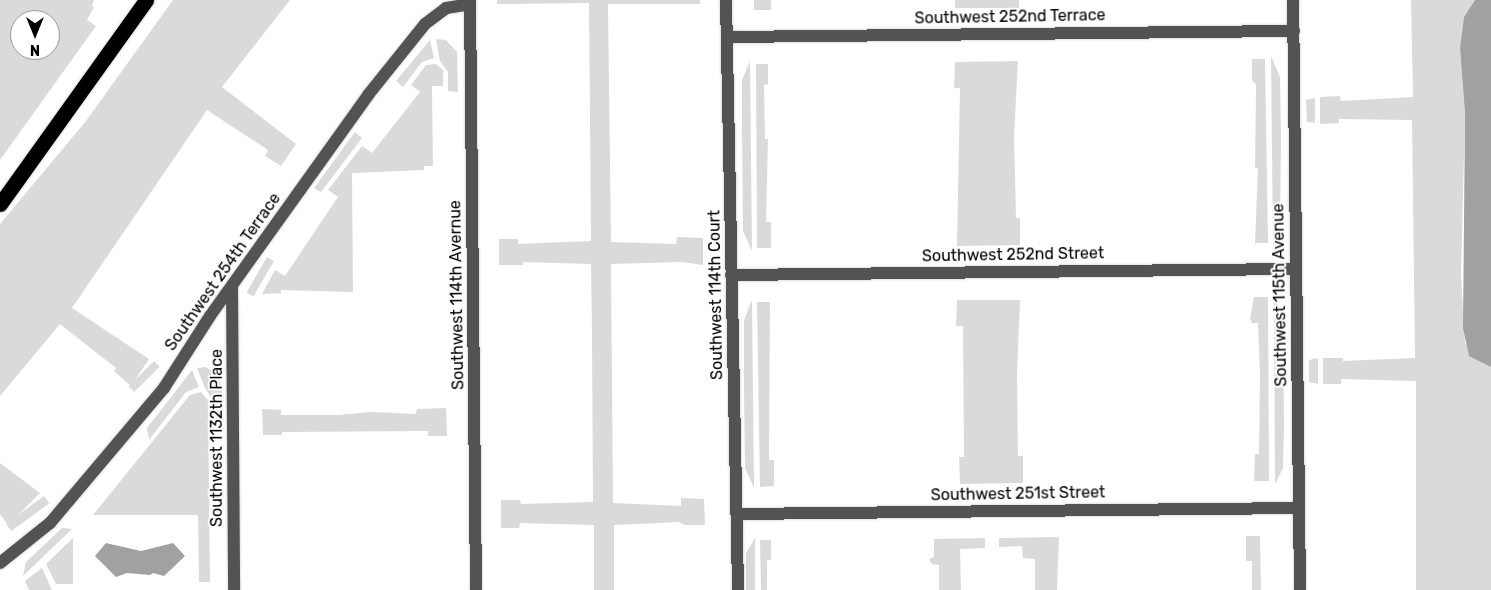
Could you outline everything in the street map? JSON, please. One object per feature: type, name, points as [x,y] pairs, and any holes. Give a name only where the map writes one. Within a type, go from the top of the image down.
[{"type":"highway","points":[[0,204],[146,0]]},
{"type":"street","name":"Southwest 114th Court","points":[[726,0],[738,590]]},
{"type":"street","name":"Southwest 115th Avenue","points":[[1293,0],[1300,590]]},
{"type":"street","name":"Southwest 254th Terrace","points":[[0,563],[50,523],[158,395],[232,286],[377,83],[424,24],[446,8],[470,2]]},
{"type":"street","name":"Southwest 114th Avernue","points":[[470,2],[476,590]]},
{"type":"street","name":"Southwest 252nd Terrace","points":[[727,36],[1294,31]]},
{"type":"street","name":"Southwest 252nd Street","points":[[731,275],[1296,269]]},
{"type":"street","name":"Southwest 1132th Place","points":[[232,286],[234,590]]},
{"type":"street","name":"Southwest 251st Street","points":[[737,514],[1299,508]]},
{"type":"shaded area","points":[[0,0],[94,0],[92,6],[94,7],[87,20],[96,26],[0,160]]},
{"type":"shaded area","points":[[173,0],[290,0],[222,87],[296,144],[281,166],[265,156],[268,150],[207,110],[72,308],[149,359],[131,386],[114,371],[116,368],[60,324],[0,396],[0,224],[86,121]]},
{"type":"shaded area","points":[[497,0],[700,0],[700,4],[608,4],[611,242],[676,244],[677,237],[703,238],[703,265],[682,262],[611,264],[613,503],[681,506],[681,498],[704,499],[705,525],[685,525],[679,522],[614,525],[614,590],[594,590],[594,525],[520,523],[519,528],[501,528],[501,500],[520,500],[521,504],[593,502],[592,336],[591,264],[523,262],[523,265],[499,265],[499,239],[518,239],[518,244],[591,241],[589,3],[497,4]]},
{"type":"shaded area","points":[[754,0],[771,0],[771,10],[754,10]]},
{"type":"shaded area","points":[[955,0],[1019,0],[1019,8],[955,8]]},
{"type":"shaded area","points":[[1411,0],[1475,0],[1464,17],[1460,48],[1465,114],[1461,275],[1465,343],[1491,367],[1491,590],[1416,590],[1416,381],[1341,379],[1341,384],[1323,384],[1323,358],[1343,358],[1343,361],[1415,358],[1412,120],[1339,119],[1339,123],[1320,124],[1320,97],[1340,96],[1341,101],[1413,97]]},
{"type":"shaded area","points":[[1475,0],[1491,0],[1491,367],[1469,356],[1463,328],[1465,114],[1460,48],[1464,17]]},
{"type":"shaded area","points":[[436,39],[446,40],[457,52],[458,92],[448,91],[448,72],[440,61]]},
{"type":"shaded area","points":[[430,40],[434,58],[422,62],[403,87],[396,81]]},
{"type":"shaded area","points":[[1271,56],[1280,77],[1281,136],[1280,230],[1273,246]]},
{"type":"shaded area","points":[[1252,59],[1265,59],[1268,243],[1255,243],[1258,168],[1255,168],[1256,85],[1252,80]]},
{"type":"shaded area","points":[[750,61],[752,251],[743,231],[742,80]]},
{"type":"shaded area","points":[[1018,61],[1014,135],[1016,218],[1020,218],[1020,245],[957,246],[960,88],[954,88],[955,62]]},
{"type":"shaded area","points":[[436,64],[443,70],[443,86],[432,86],[433,166],[424,166],[424,170],[352,173],[353,292],[281,290],[281,293],[262,294],[275,270],[285,276],[338,197],[328,190],[362,146],[372,153],[420,92],[411,85],[426,65]]},
{"type":"shaded area","points":[[756,64],[768,64],[768,84],[764,85],[765,139],[768,139],[766,222],[771,222],[771,248],[757,248]]},
{"type":"shaded area","points":[[1315,98],[1315,123],[1307,122],[1306,100]]},
{"type":"shaded area","points":[[355,132],[362,138],[321,192],[314,188]]},
{"type":"shaded area","points":[[267,257],[274,261],[253,297],[246,293]]},
{"type":"shaded area","points":[[1274,295],[1283,316],[1284,429],[1283,468],[1275,484]]},
{"type":"shaded area","points":[[1254,297],[1268,297],[1269,481],[1254,481],[1255,454],[1259,454],[1260,373],[1258,323],[1252,323],[1250,318]]},
{"type":"shaded area","points":[[752,300],[754,488],[745,468],[744,386],[744,320]]},
{"type":"shaded area","points":[[957,300],[1020,300],[1017,374],[1018,456],[1023,456],[1023,483],[960,484],[959,457],[964,457],[963,326],[956,326]]},
{"type":"shaded area","points":[[757,302],[770,302],[769,460],[774,460],[774,486],[760,487]]},
{"type":"shaded area","points":[[1318,358],[1318,384],[1309,382],[1309,360]]},
{"type":"shaded area","points":[[154,361],[160,367],[134,392],[129,386]]},
{"type":"shaded area","points":[[205,367],[217,373],[222,387],[223,417],[214,423],[213,400],[205,388],[197,368]]},
{"type":"shaded area","points":[[192,370],[199,387],[186,392],[149,440],[147,428]]},
{"type":"shaded area","points":[[201,392],[208,400],[210,582],[199,582],[198,515],[93,515],[190,395]]},
{"type":"shaded area","points":[[446,408],[447,436],[428,436],[428,431],[282,432],[282,435],[263,435],[262,409],[281,410],[281,415],[338,415],[371,412],[416,414],[417,409]]},
{"type":"shaded area","points":[[0,463],[40,493],[8,525],[0,514]]},
{"type":"shaded area","points":[[44,496],[49,503],[11,531],[6,524]]},
{"type":"shaded area","points":[[62,528],[72,529],[23,576],[26,562]]},
{"type":"shaded area","points":[[1246,536],[1260,536],[1261,590],[1252,590],[1252,561],[1246,561]]},
{"type":"shaded area","points":[[1059,537],[1057,590],[1035,590],[1035,559],[1023,558],[1022,546],[999,547],[999,538]]},
{"type":"shaded area","points":[[73,538],[73,584],[56,584],[46,564]]},
{"type":"shaded area","points":[[755,538],[755,590],[746,590],[746,553]]},
{"type":"shaded area","points":[[985,538],[985,548],[960,549],[961,590],[939,590],[939,565],[932,564],[929,559],[934,557],[934,539]]},
{"type":"shaded area","points":[[760,540],[771,540],[771,560],[767,560],[767,590],[761,590]]},
{"type":"shaded area","points":[[106,543],[141,551],[173,543],[185,556],[164,576],[153,573],[150,575],[127,573],[116,577],[95,556]]},
{"type":"shaded area","points":[[42,568],[52,590],[29,590],[25,581]]}]
